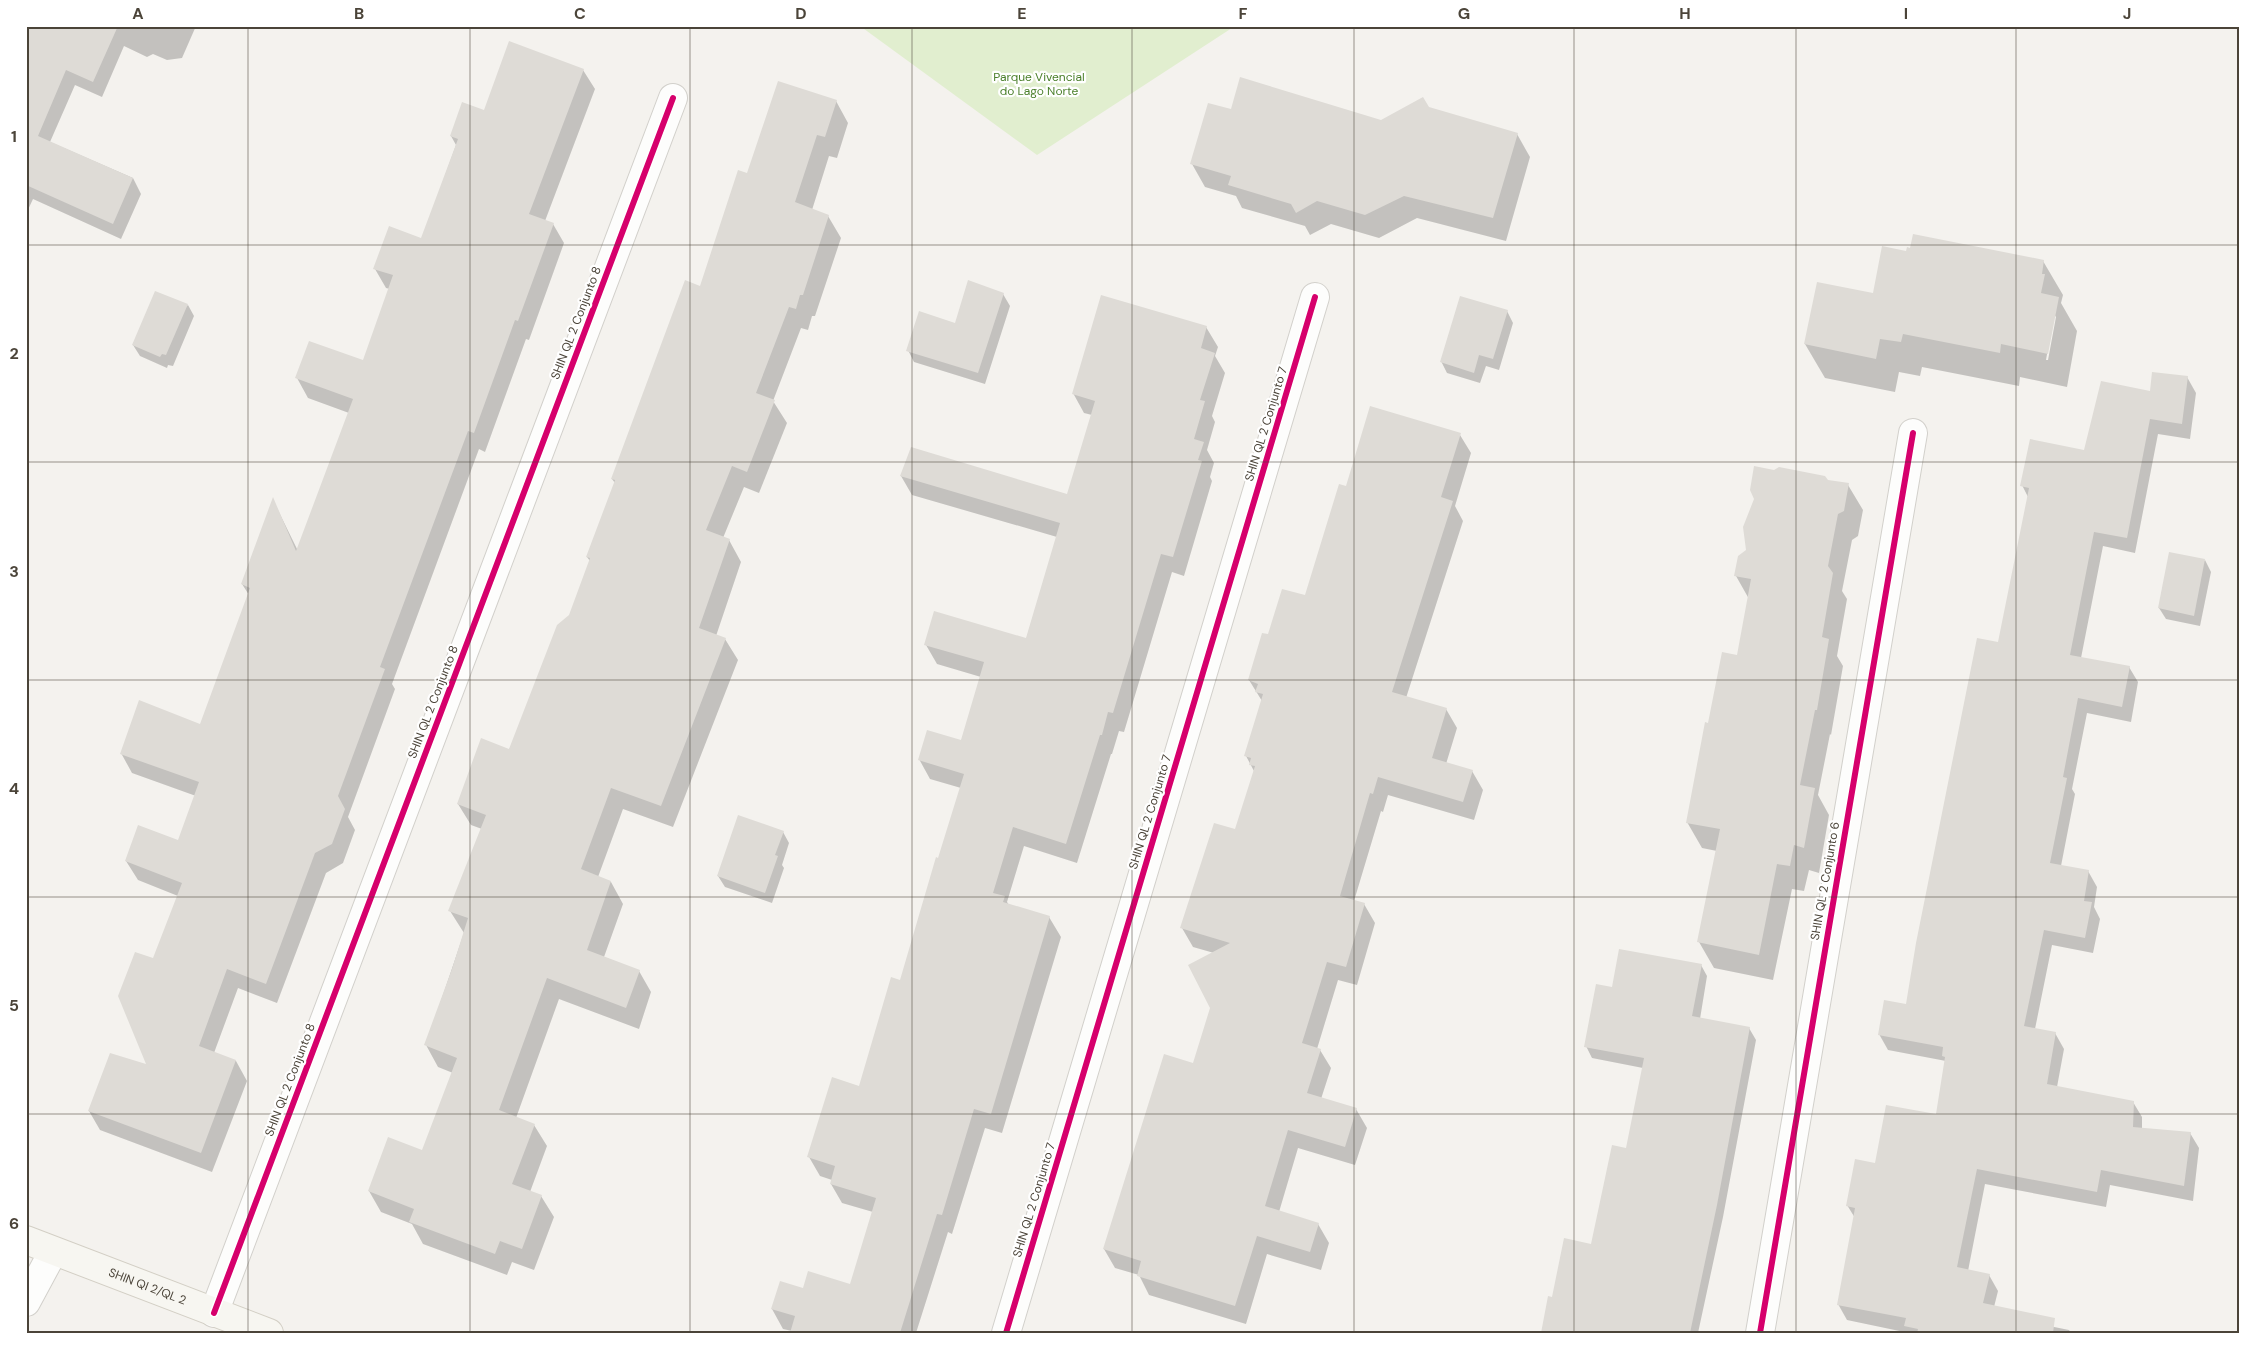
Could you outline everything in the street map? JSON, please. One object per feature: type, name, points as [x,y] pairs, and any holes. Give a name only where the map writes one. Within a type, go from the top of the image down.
[{"type":"street","name":"SHIN QL 2 Conjunto 8","points":[[214,1313],[673,98]]},
{"type":"street","name":"SHIN QL 2 Conjunto 7","points":[[1006,1333],[1316,297]]},
{"type":"street","name":"SHIN QL 2 Conjunto 6","points":[[1760,1333],[1913,433]]},
{"type":"street","name":"SHIN QI 2/QL 2","points":[[26,1240],[53,1252],[269,1333]]},
{"type":"street","points":[[26,1302],[53,1252]]},
{"type":"green space","name":"Parque Vivencial do Lago Norte","points":[[860,26],[1235,26],[1037,155]]},
{"type":"building","points":[[26,26],[118,26],[93,82],[66,70],[38,136],[133,178],[113,224],[26,185]]},
{"type":"building","points":[[509,41],[584,69],[529,214],[554,223],[518,321],[515,320],[474,433],[468,431],[380,667],[385,669],[338,796],[345,809],[332,844],[315,853],[266,984],[227,969],[199,1046],[236,1060],[201,1153],[88,1111],[110,1053],[146,1064],[118,996],[135,952],[153,958],[182,883],[125,861],[138,825],[178,840],[199,782],[120,754],[139,700],[200,724],[250,588],[241,584],[273,497],[296,551],[353,399],[295,378],[309,341],[363,360],[393,275],[373,269],[389,226],[421,238],[458,139],[450,136],[462,102],[484,110]]},
{"type":"building","points":[[1240,77],[1381,120],[1423,97],[1429,107],[1518,133],[1493,218],[1404,196],[1365,215],[1317,201],[1296,213],[1291,204],[1228,185],[1231,176],[1190,164],[1208,103],[1231,109]]},
{"type":"building","points":[[778,81],[837,100],[825,137],[817,135],[795,202],[829,215],[803,295],[800,295],[796,309],[789,307],[756,393],[775,400],[747,472],[732,466],[706,530],[730,539],[699,628],[726,638],[661,806],[611,788],[581,869],[611,881],[587,950],[640,970],[626,1008],[547,978],[499,1110],[535,1124],[512,1184],[542,1195],[522,1249],[500,1241],[495,1254],[409,1222],[414,1209],[368,1191],[388,1137],[422,1150],[457,1058],[424,1045],[452,969],[468,918],[448,911],[486,815],[457,804],[481,738],[509,749],[557,625],[569,615],[590,558],[586,557],[615,480],[611,479],[685,280],[700,286],[738,170],[747,173]]},
{"type":"building","points":[[1913,234],[2044,260],[2042,274],[2045,274],[2041,293],[2059,297],[2048,354],[2001,344],[2000,353],[1903,334],[1901,342],[1880,339],[1876,359],[1804,344],[1817,282],[1873,293],[1882,246],[1906,251],[1907,247],[1910,248]]},
{"type":"building","points":[[968,280],[1004,293],[978,373],[906,351],[919,311],[955,323]]},
{"type":"building","points":[[155,291],[188,304],[166,355],[162,354],[160,357],[132,345]]},
{"type":"building","points":[[1101,295],[1207,326],[1201,348],[1215,353],[1200,400],[1205,401],[1194,439],[1204,442],[1198,460],[1202,461],[1173,557],[1161,554],[1113,713],[1108,712],[1066,844],[1013,827],[993,893],[1005,896],[1003,902],[1050,916],[991,1114],[974,1109],[942,1215],[937,1214],[900,1333],[790,1333],[795,1316],[771,1309],[780,1281],[803,1288],[808,1271],[850,1284],[876,1198],[830,1184],[835,1166],[807,1157],[832,1077],[859,1086],[891,977],[900,980],[936,857],[938,858],[964,774],[918,760],[927,730],[961,740],[984,662],[924,645],[934,611],[1026,638],[1060,523],[900,476],[911,447],[1067,494],[1095,401],[1072,394]]},
{"type":"building","points":[[1460,296],[1508,310],[1493,359],[1479,355],[1474,373],[1440,362]]},
{"type":"building","points":[[2152,372],[2188,376],[2182,424],[2150,419],[2127,538],[2094,532],[2070,655],[2130,666],[2122,707],[2078,698],[2063,777],[2067,778],[2050,863],[2089,870],[2084,901],[2092,902],[2085,938],[2044,930],[2024,1026],[2056,1032],[2047,1084],[2134,1101],[2133,1127],[2191,1132],[2184,1186],[2101,1170],[2097,1192],[1977,1169],[1957,1267],[1990,1274],[1983,1303],[2055,1318],[2053,1333],[1917,1333],[1918,1329],[1904,1326],[1906,1318],[1837,1305],[1855,1208],[1846,1206],[1855,1159],[1875,1163],[1886,1105],[1936,1114],[1945,1057],[1942,1056],[1943,1047],[1878,1035],[1884,1000],[1906,1004],[1916,943],[1977,638],[1998,642],[2029,488],[2020,486],[2030,439],[2084,450],[2101,381],[2150,391]]},
{"type":"building","points":[[1370,406],[1461,433],[1441,497],[1453,501],[1392,692],[1447,708],[1432,758],[1473,770],[1463,802],[1378,777],[1373,794],[1370,793],[1340,896],[1365,903],[1346,967],[1327,962],[1302,1043],[1321,1049],[1307,1093],[1357,1108],[1345,1147],[1288,1130],[1265,1206],[1319,1223],[1310,1252],[1257,1236],[1235,1306],[1137,1276],[1141,1261],[1103,1249],[1164,1054],[1193,1063],[1210,1008],[1188,965],[1230,943],[1180,928],[1214,823],[1235,829],[1255,766],[1249,765],[1251,758],[1244,756],[1263,694],[1255,692],[1258,684],[1248,680],[1262,633],[1268,634],[1282,589],[1305,595],[1339,484],[1346,486]]},
{"type":"building","points":[[1754,466],[1774,470],[1779,467],[1825,476],[1828,480],[1849,483],[1844,511],[1838,514],[1828,566],[1833,573],[1822,637],[1829,639],[1817,710],[1815,710],[1800,785],[1815,788],[1804,848],[1794,845],[1790,866],[1777,864],[1759,955],[1697,942],[1720,829],[1686,823],[1705,722],[1708,723],[1722,652],[1737,655],[1751,579],[1734,576],[1738,556],[1746,550],[1743,527],[1754,499],[1750,490]]},
{"type":"building","points":[[2169,552],[2205,559],[2194,616],[2158,608]]},
{"type":"building","points":[[738,815],[784,831],[775,855],[778,856],[765,893],[717,876]]},
{"type":"building","points":[[1619,949],[1702,964],[1692,1016],[1750,1027],[1717,1205],[1690,1333],[1541,1333],[1548,1296],[1552,1297],[1564,1238],[1591,1244],[1612,1145],[1626,1148],[1644,1058],[1584,1047],[1596,984],[1612,987]]},
{"type":"cycle path","points":[[214,1313],[673,98]]},
{"type":"cycle path","points":[[1006,1333],[1315,297]]},
{"type":"cycle path","points":[[1760,1333],[1913,433]]}]
